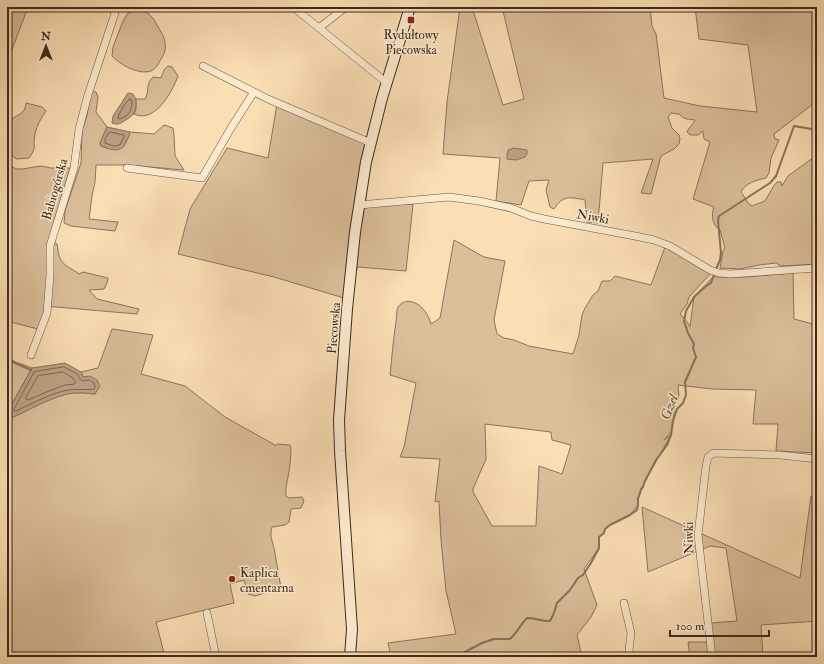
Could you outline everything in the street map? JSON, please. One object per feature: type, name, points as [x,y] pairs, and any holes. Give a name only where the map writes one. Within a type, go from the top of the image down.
[{"type":"street","name":"Babiogórska","points":[[31,355],[47,313],[50,275],[50,246],[74,168],[78,129],[117,7]]},
{"type":"street","points":[[293,7],[387,83]]},
{"type":"street","points":[[319,28],[346,7]]},
{"type":"street","name":"Piecowska","points":[[350,657],[352,629],[339,420],[347,309],[366,162],[387,83],[410,7]]},
{"type":"street","points":[[203,66],[268,99],[371,142]]},
{"type":"street","points":[[127,168],[202,178],[254,92]]},
{"type":"street","name":"Niwki","points":[[360,205],[449,197],[479,201],[511,208],[544,219],[654,240],[670,246],[710,270],[719,273],[730,274],[817,268]]},
{"type":"street","name":"Niwki","points":[[712,657],[698,536],[708,457],[713,453],[780,455],[817,459]]},
{"type":"street","points":[[624,603],[631,634],[629,650],[631,657]]},
{"type":"street","points":[[207,613],[216,657]]},
{"type":"shaded area","points":[[7,7],[28,7],[7,63]]},
{"type":"shaded area","points":[[460,7],[472,7],[503,105],[524,99],[502,7],[650,7],[652,26],[656,34],[664,98],[700,106],[757,112],[748,45],[699,39],[695,7],[817,7],[817,101],[774,134],[775,139],[779,140],[771,158],[769,173],[766,178],[745,186],[741,192],[748,203],[752,206],[765,201],[777,182],[781,182],[782,186],[788,176],[817,155],[817,264],[781,266],[776,263],[740,269],[720,268],[723,251],[725,248],[720,230],[717,228],[713,220],[714,207],[693,199],[710,142],[704,139],[703,131],[698,135],[690,135],[687,132],[695,120],[685,118],[679,114],[671,113],[668,117],[672,128],[679,135],[679,144],[674,149],[661,156],[651,194],[641,193],[653,159],[603,163],[598,223],[587,222],[585,200],[567,198],[557,204],[554,209],[550,207],[546,190],[549,180],[529,181],[521,205],[496,201],[500,158],[443,154],[447,102]]},
{"type":"shaded area","points":[[139,10],[148,13],[152,17],[162,33],[165,42],[164,53],[158,64],[153,70],[146,72],[141,72],[130,68],[120,63],[112,56],[113,47],[127,14]]},
{"type":"shaded area","points":[[168,66],[172,67],[178,76],[167,98],[156,111],[149,115],[142,116],[134,114],[136,110],[136,99],[145,99],[148,85],[153,77],[161,78],[164,70]]},
{"type":"shaded area","points":[[91,91],[96,92],[98,97],[96,112],[107,127],[100,143],[101,146],[107,148],[124,146],[130,132],[154,134],[164,125],[173,128],[175,156],[184,170],[128,165],[96,165],[89,219],[118,222],[115,231],[71,226],[64,223],[65,211],[81,163],[82,131],[87,115]]},
{"type":"shaded area","points":[[26,103],[42,107],[46,111],[37,128],[32,154],[29,158],[17,159],[7,153],[7,127],[13,118],[24,110]]},
{"type":"shaded area","points":[[277,104],[371,143],[365,205],[413,204],[406,271],[358,267],[344,298],[274,277],[178,254],[190,209],[227,148],[268,158]]},
{"type":"shaded area","points":[[10,165],[16,169],[41,166],[51,168],[70,168],[49,240],[57,244],[61,261],[68,267],[79,274],[83,272],[108,278],[104,289],[89,290],[97,299],[139,309],[137,314],[44,306],[44,313],[38,329],[7,321],[7,168]]},
{"type":"shaded area","points":[[454,240],[484,257],[505,261],[494,320],[497,334],[504,338],[529,346],[573,354],[579,335],[582,315],[593,295],[598,291],[602,281],[610,281],[615,276],[651,285],[665,247],[710,274],[689,297],[687,304],[680,314],[690,327],[694,297],[713,277],[746,277],[793,273],[794,319],[817,325],[817,453],[776,451],[778,424],[753,424],[756,390],[712,389],[678,385],[679,396],[674,408],[674,418],[671,432],[664,440],[671,435],[645,481],[638,499],[638,505],[630,515],[605,529],[604,533],[599,537],[599,548],[584,569],[597,605],[591,617],[577,635],[582,657],[391,657],[388,643],[456,634],[446,591],[439,501],[435,502],[440,459],[400,457],[404,447],[416,383],[390,375],[398,307],[404,302],[413,302],[421,306],[431,324],[440,318]],"holes":[[[485,424],[551,432],[552,440],[571,445],[562,474],[539,466],[536,526],[492,526],[473,492],[486,459]]]},
{"type":"shaded area","points":[[112,329],[153,335],[141,374],[185,386],[225,417],[275,446],[277,444],[290,445],[291,458],[286,496],[289,498],[302,497],[304,501],[301,508],[291,509],[289,522],[285,525],[272,527],[271,530],[281,588],[255,596],[248,594],[244,580],[230,584],[234,603],[156,622],[165,657],[7,657],[7,419],[67,394],[95,394],[81,372],[98,368]]},
{"type":"shaded area","points":[[7,353],[13,361],[32,368],[7,413]]},
{"type":"shaded area","points":[[811,496],[817,497],[817,621],[761,625],[763,657],[690,657],[688,642],[708,642],[711,623],[737,621],[726,548],[710,546],[648,572],[642,507],[800,578]]},
{"type":"water","points":[[128,93],[133,94],[135,98],[135,112],[121,123],[112,123],[113,116]]},
{"type":"water","points":[[107,127],[130,132],[125,145],[121,149],[112,150],[101,146],[100,143]]},
{"type":"water","points":[[514,148],[527,150],[527,154],[525,157],[516,160],[507,159],[508,150]]},
{"type":"water","points":[[65,363],[81,372],[83,377],[90,376],[97,380],[100,386],[95,394],[67,394],[7,419],[7,413],[32,368]]},
{"type":"waterway","name":"Gzel","points":[[716,269],[721,253],[718,221],[719,216],[770,183],[776,176],[794,126],[817,130]]},
{"type":"waterway","name":"Gzel","points":[[461,657],[465,652],[482,643],[494,639],[510,639],[527,618],[550,621],[557,603],[570,590],[578,578],[583,575],[591,563],[599,548],[599,537],[604,533],[605,529],[637,510],[641,489],[656,460],[667,445],[671,435],[677,409],[683,403],[686,395],[685,382],[696,357],[693,348],[694,344],[684,321],[686,311],[694,297],[711,283],[714,274]]},
{"type":"waterway","points":[[7,356],[15,363],[31,370]]},
{"type":"place","name":"Rydułtowy Piecowska","points":[[411,20]]},
{"type":"place","name":"Kaplica cmentarna","points":[[232,579]]}]
